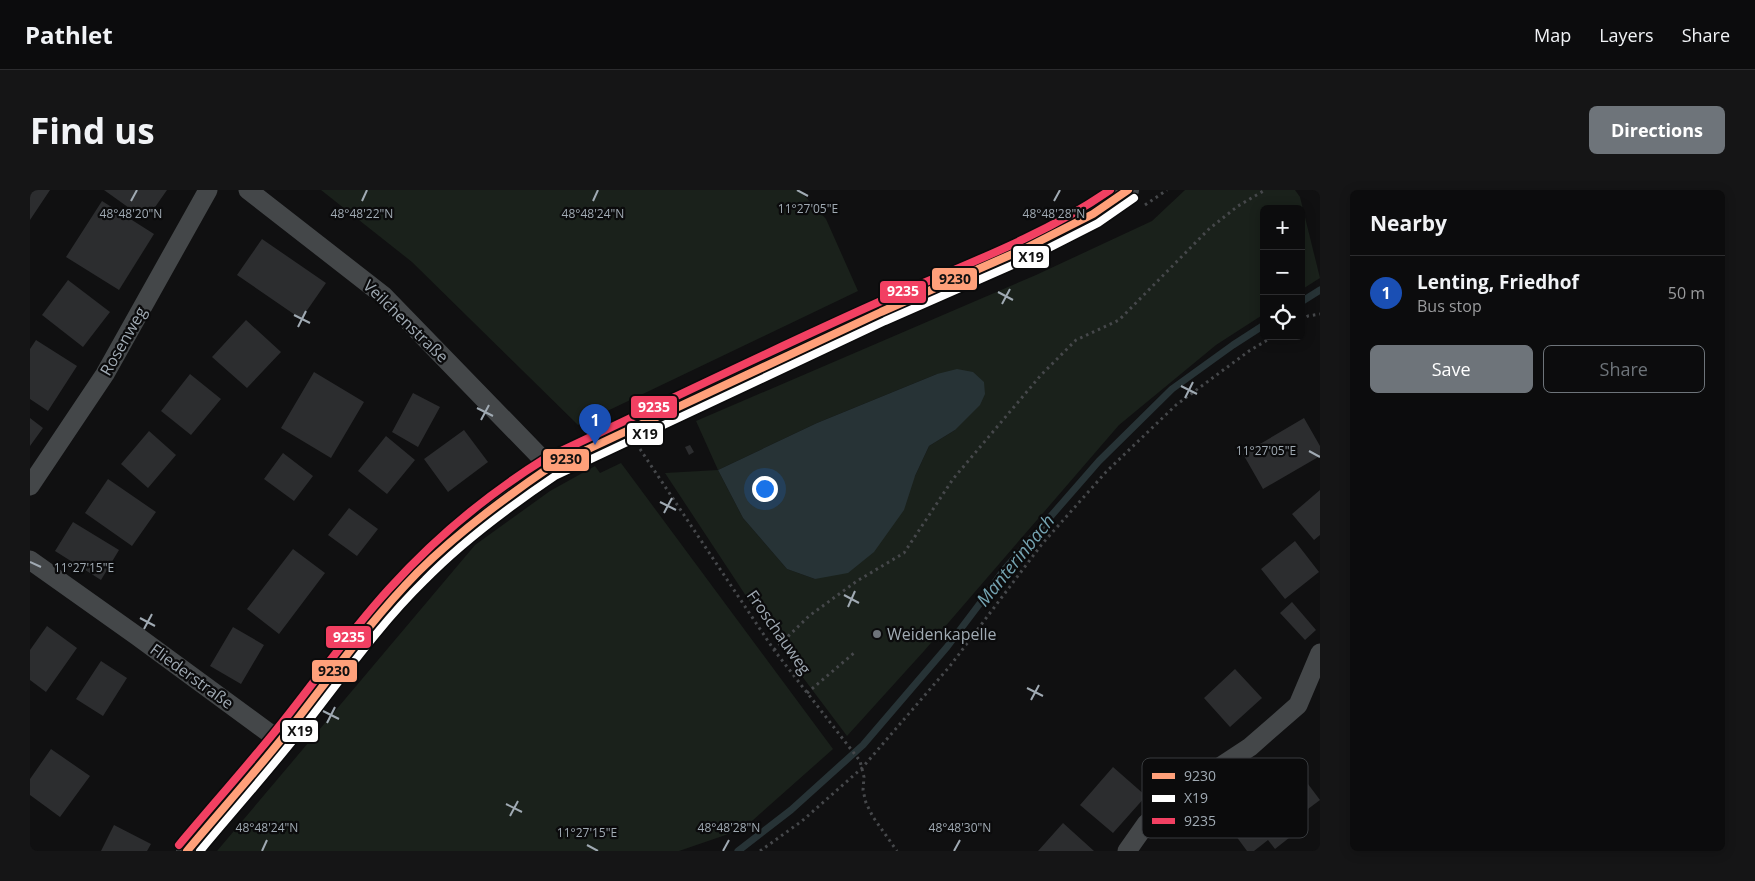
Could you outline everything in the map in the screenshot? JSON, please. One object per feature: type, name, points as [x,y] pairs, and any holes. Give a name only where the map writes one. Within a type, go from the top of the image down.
[{"type":"street","name":"Rosenweg","points":[[30,486],[105,374],[208,190]]},
{"type":"street","name":"Veilchenstraße","points":[[248,190],[384,296],[550,467]]},
{"type":"street","points":[[186,851],[280,741],[361,636],[399,593],[438,552],[500,500],[550,467],[627,430],[881,312],[1026,248],[1094,214],[1134,200]]},
{"type":"street","name":"Fliederstraße","points":[[30,560],[280,741]]},
{"type":"street","points":[[1298,705],[1320,653]]},
{"type":"street","points":[[1233,758],[1250,747],[1320,686]]},
{"type":"street","points":[[1127,851],[1142,830]]},
{"type":"path","points":[[1134,200],[1167,190]]},
{"type":"path","points":[[774,650],[809,616],[857,581],[904,553],[953,479],[1041,375],[1076,340],[1119,320],[1209,229],[1238,206],[1265,190]]},
{"type":"path","points":[[1305,318],[1320,314]]},
{"type":"path","points":[[760,851],[802,821],[862,768],[950,666],[1042,544],[1106,472],[1176,405],[1249,351],[1267,340]]},
{"type":"path","name":"Froschauweg","points":[[627,430],[774,650],[860,761],[864,777],[863,790],[866,803],[873,817],[897,851]]},
{"type":"path","points":[[807,693],[854,653]]},
{"type":"shaded area","points":[[321,190],[799,190],[826,219],[858,291],[578,425],[412,262]]},
{"type":"shaded area","points":[[1185,190],[1295,190],[1300,197],[1302,205],[1260,205],[1260,317],[1216,345],[1119,425],[924,651],[847,736],[777,643],[665,473],[718,470],[696,421],[1036,275],[1152,221]],"holes":[[[937,374],[955,430],[929,446],[915,476],[815,579],[787,569],[743,518],[718,470],[817,423]]]},
{"type":"shaded area","points":[[1305,217],[1320,278],[1305,287]]},
{"type":"shaded area","points":[[957,369],[973,372],[984,382],[985,394],[980,405],[955,430],[929,446],[915,476],[904,510],[874,552],[848,573],[815,579],[787,569],[743,518],[718,470],[817,423],[937,374]]},
{"type":"shaded area","points":[[621,463],[833,749],[743,829],[679,851],[217,851],[475,545],[550,491],[595,466],[600,473]]},
{"type":"building","points":[[30,190],[50,190],[30,220]]},
{"type":"building","points":[[104,190],[167,190],[146,220]]},
{"type":"building","points":[[102,201],[154,234],[119,290],[66,257]]},
{"type":"building","points":[[262,239],[326,283],[301,319],[237,275]]},
{"type":"building","points":[[68,280],[110,312],[83,347],[42,315]]},
{"type":"building","points":[[246,320],[281,352],[247,388],[212,357]]},
{"type":"building","points":[[36,340],[77,366],[48,411],[30,399],[30,349]]},
{"type":"building","points":[[314,372],[364,402],[331,458],[281,428]]},
{"type":"building","points":[[190,374],[221,399],[191,435],[161,411]]},
{"type":"building","points":[[413,393],[440,407],[418,447],[392,432]]},
{"type":"building","points":[[30,418],[43,428],[30,446]]},
{"type":"building","points":[[1304,418],[1320,446],[1320,456],[1263,489],[1243,454]]},
{"type":"building","points":[[464,430],[488,462],[448,492],[424,459]]},
{"type":"building","points":[[149,431],[176,455],[148,488],[121,464]]},
{"type":"building","points":[[386,436],[415,460],[387,494],[358,471]]},
{"type":"building","points":[[690,445],[694,452],[689,455],[685,447]]},
{"type":"building","points":[[283,453],[313,476],[294,501],[264,479]]},
{"type":"building","points":[[108,479],[156,512],[132,546],[85,513]]},
{"type":"building","points":[[1320,490],[1320,535],[1314,540],[1292,514]]},
{"type":"building","points":[[349,508],[378,529],[357,556],[328,535]]},
{"type":"building","points":[[73,522],[119,550],[101,580],[55,551]]},
{"type":"building","points":[[1295,541],[1319,572],[1285,599],[1261,569]]},
{"type":"building","points":[[293,549],[325,573],[279,634],[247,609]]},
{"type":"building","points":[[1292,602],[1316,630],[1305,640],[1280,613]]},
{"type":"building","points":[[47,626],[77,648],[46,692],[30,680],[30,650]]},
{"type":"building","points":[[233,627],[264,645],[241,684],[210,666]]},
{"type":"building","points":[[101,661],[127,678],[103,716],[76,699]]},
{"type":"building","points":[[1235,669],[1262,698],[1230,727],[1204,698]]},
{"type":"building","points":[[51,749],[90,776],[60,817],[30,795],[30,779]]},
{"type":"building","points":[[1113,767],[1142,792],[1142,800],[1113,833],[1080,805]]},
{"type":"building","points":[[1308,784],[1320,800],[1308,809]]},
{"type":"building","points":[[1063,823],[1094,851],[1038,851]]},
{"type":"building","points":[[114,825],[151,844],[147,851],[101,851]]},
{"type":"building","points":[[1237,838],[1289,838],[1275,849],[1268,840],[1254,851],[1247,851]]},
{"type":"waterway","name":"Manterinbach","points":[[1305,299],[1320,290]]},
{"type":"waterway","name":"Manterinbach","points":[[738,851],[791,810],[863,745],[947,647],[1003,571],[1099,461],[1172,389],[1260,328]]},
{"type":"transit line","name":"9235","points":[[179,845],[273,734],[344,642],[389,589],[425,552],[503,486],[546,458],[837,321],[1027,238],[1056,223],[1110,190]]},
{"type":"transit line","name":"9230","points":[[187,851],[280,741],[363,634],[398,593],[448,544],[532,479],[550,467],[881,312],[1026,248],[1093,214],[1128,190]]},
{"type":"transit line","name":"X19","points":[[200,851],[277,760],[361,652],[408,597],[471,538],[555,476],[885,321],[1031,257],[1098,223],[1134,198]]},
{"type":"place","name":"Lenting, Friedhof","points":[[595,445]]},
{"type":"place","name":"Weidenkapelle","points":[[877,634]]}]
